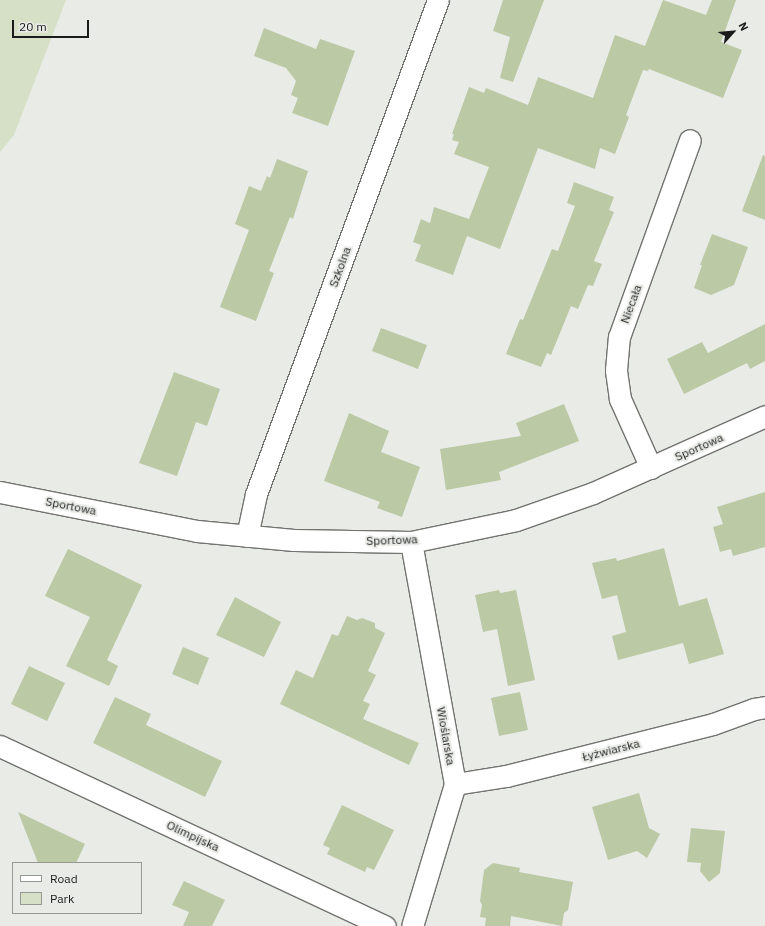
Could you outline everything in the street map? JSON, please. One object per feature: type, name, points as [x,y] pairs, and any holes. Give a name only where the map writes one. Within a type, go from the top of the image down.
[{"type":"street","name":"Szkolna","points":[[247,536],[256,494],[438,0]]},
{"type":"street","name":"Niecała","points":[[651,468],[620,399],[616,370],[620,337],[690,140]]},
{"type":"street","name":"Sportowa","points":[[0,492],[197,531],[294,540],[411,542],[516,520],[593,493],[765,416]]},
{"type":"street","name":"Wioślarska","points":[[411,542],[455,784],[412,926]]},
{"type":"street","name":"Łyżwiarska","points":[[455,784],[513,774],[713,724],[754,709],[765,707]]},
{"type":"street","name":"Olimpijska","points":[[0,746],[385,926]]},
{"type":"green space","points":[[0,0],[66,0],[14,135],[0,152]]},
{"type":"building","points":[[503,0],[544,0],[513,82],[500,78],[510,37],[493,31]]},
{"type":"building","points":[[663,0],[706,15],[712,0],[736,0],[721,42],[742,50],[723,98],[649,69],[648,71],[643,70],[626,115],[629,117],[615,154],[600,148],[595,169],[538,148],[500,249],[467,236],[453,275],[415,261],[421,245],[413,242],[421,219],[430,223],[434,207],[469,219],[489,167],[454,154],[459,142],[452,140],[454,134],[452,134],[469,87],[484,93],[486,88],[528,105],[538,77],[593,98],[615,35],[645,46]]},
{"type":"building","points":[[264,28],[316,49],[320,39],[355,51],[328,126],[292,113],[298,98],[291,95],[296,81],[286,68],[254,56]]},
{"type":"building","points":[[763,155],[765,156],[765,220],[742,211]]},
{"type":"building","points":[[277,159],[308,171],[293,219],[290,217],[269,271],[274,273],[256,321],[220,307],[249,230],[235,224],[249,186],[261,191],[267,176],[270,178]]},
{"type":"building","points":[[574,182],[614,197],[609,210],[614,212],[594,261],[602,264],[593,286],[588,285],[578,309],[571,306],[551,355],[547,353],[541,367],[506,354],[520,319],[523,320],[552,249],[558,251],[575,206],[567,203]]},
{"type":"building","points":[[712,234],[748,247],[734,285],[711,295],[694,288],[702,265],[700,265]]},
{"type":"building","points":[[765,324],[765,361],[750,369],[747,363],[684,394],[667,359],[702,342],[708,353]]},
{"type":"building","points":[[381,328],[427,345],[418,369],[372,351]]},
{"type":"building","points":[[174,372],[220,389],[207,426],[196,422],[177,476],[139,463]]},
{"type":"building","points":[[564,404],[579,441],[499,472],[501,480],[446,490],[440,449],[521,436],[516,423]]},
{"type":"building","points":[[349,413],[389,431],[381,452],[420,467],[402,517],[377,508],[380,502],[324,481]]},
{"type":"building","points":[[765,492],[765,547],[733,556],[731,549],[720,552],[713,527],[723,524],[717,507]]},
{"type":"building","points":[[664,548],[679,606],[707,598],[724,654],[689,664],[683,643],[618,660],[612,636],[626,632],[617,595],[602,599],[592,563],[616,558],[617,561]]},
{"type":"building","points":[[68,549],[142,585],[107,660],[118,666],[109,686],[66,666],[90,617],[45,596]]},
{"type":"building","points":[[499,590],[500,593],[516,590],[535,680],[508,686],[497,629],[483,632],[475,595]]},
{"type":"building","points":[[235,597],[281,622],[264,657],[216,635]]},
{"type":"building","points":[[347,616],[357,620],[362,618],[375,623],[375,628],[385,633],[368,671],[376,675],[363,701],[370,704],[363,719],[419,743],[409,765],[280,704],[296,670],[313,678],[332,634],[338,636]]},
{"type":"building","points":[[183,647],[209,658],[198,685],[172,674]]},
{"type":"building","points":[[29,666],[65,683],[47,721],[11,704]]},
{"type":"building","points":[[520,692],[528,730],[499,736],[491,698]]},
{"type":"building","points":[[115,697],[151,714],[146,725],[222,761],[205,797],[93,743]]},
{"type":"building","points":[[639,793],[649,828],[660,834],[647,858],[637,851],[608,860],[592,807]]},
{"type":"building","points":[[342,805],[394,830],[374,870],[367,867],[365,872],[327,854],[330,848],[323,845]]},
{"type":"building","points":[[18,812],[85,844],[76,862],[38,862]]},
{"type":"building","points":[[691,828],[725,831],[720,873],[709,882],[700,871],[701,863],[687,862]]},
{"type":"building","points":[[493,863],[520,868],[519,872],[573,882],[568,910],[564,913],[562,926],[511,916],[510,926],[485,926],[486,918],[480,917],[482,905],[480,901],[484,870]]},
{"type":"building","points":[[184,881],[225,900],[212,926],[183,926],[189,912],[172,905]]}]
